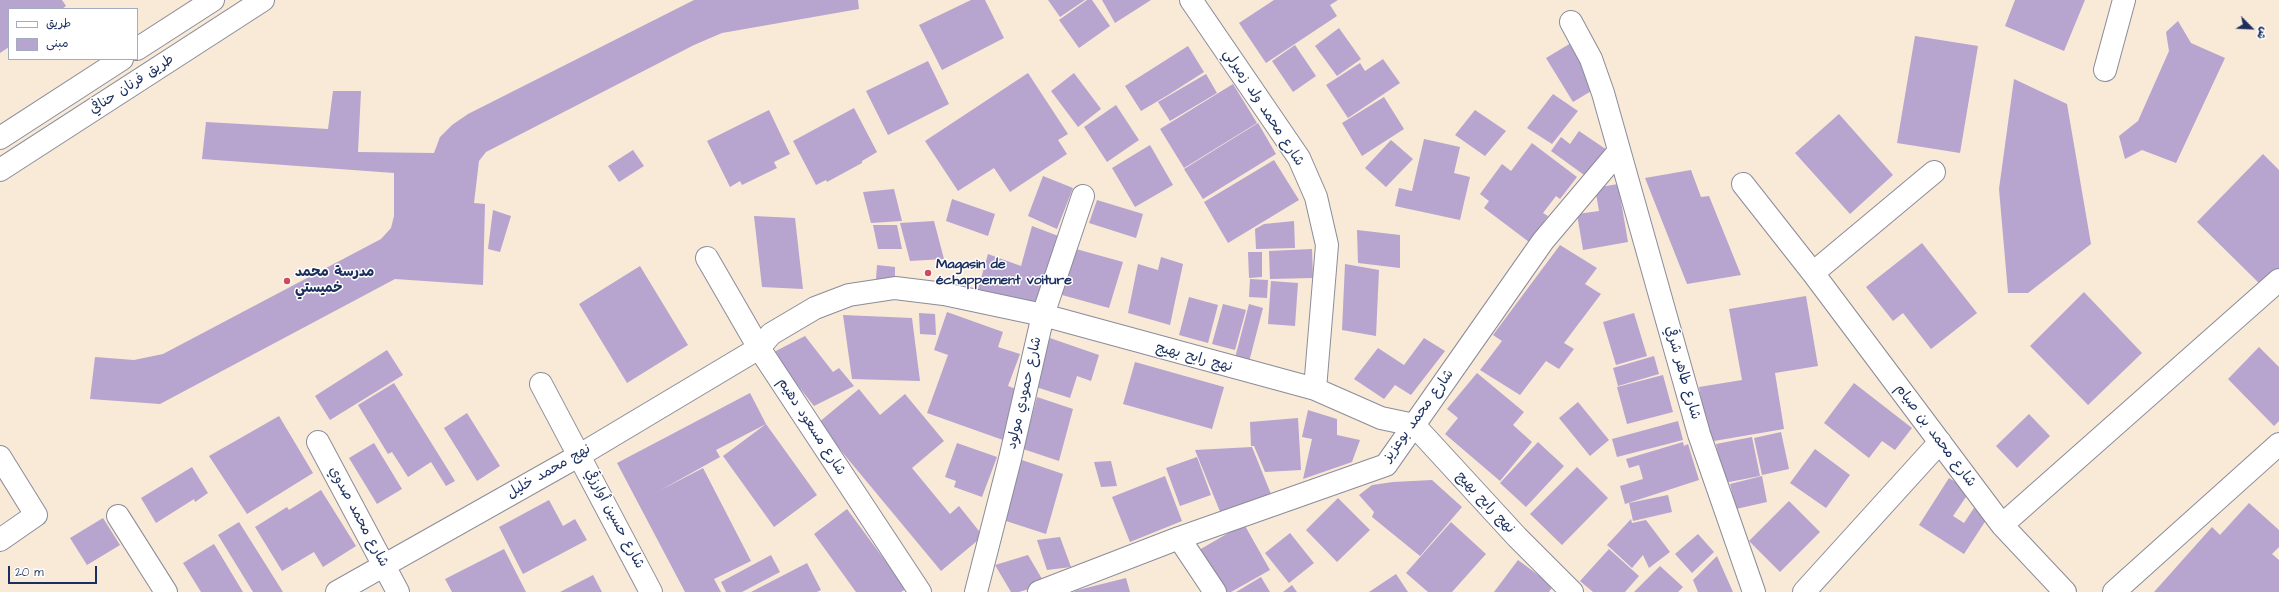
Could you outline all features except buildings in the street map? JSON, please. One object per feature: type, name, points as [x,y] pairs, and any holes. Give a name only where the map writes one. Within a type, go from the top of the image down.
[{"type":"street","name":"طريق فرنان حنافي","points":[[138,48],[213,0]]},
{"type":"street","name":"طريق فرنان حنافي","points":[[0,170],[263,0]]},
{"type":"street","name":"شارع محمد ولد زميرلي","points":[[1191,0],[1299,158],[1316,197],[1327,245],[1315,389]]},
{"type":"street","points":[[2105,70],[2124,0]]},
{"type":"street","name":"شارع طاهر شرقي","points":[[1571,22],[1591,59],[1619,151],[1699,434],[1754,592]]},
{"type":"street","name":"طريق فرنان حنافي","points":[[0,138],[120,60]]},
{"type":"street","name":"شارع محمد بوعزيز","points":[[1040,592],[1179,538],[1386,465],[1543,241],[1619,151]]},
{"type":"street","points":[[1813,273],[1934,172]]},
{"type":"street","name":"شارع محمد بن صيام","points":[[1743,184],[1813,273],[2002,525],[2065,592]]},
{"type":"street","name":"شارع حمودي مولود","points":[[976,592],[1010,459],[1043,315],[1083,196]]},
{"type":"street","name":"شارع مسعود دهيم","points":[[707,258],[759,348],[920,592]]},
{"type":"street","points":[[2002,525],[2279,280]]},
{"type":"street","name":"نهج رابح بهيج","points":[[759,348],[771,334],[815,308],[849,295],[894,288],[944,294],[1043,315],[1315,389],[1381,418],[1414,425],[1517,537],[1572,592]]},
{"type":"street","name":"نهج محمد خليل","points":[[337,592],[580,455],[759,348]]},
{"type":"street","name":"شارع حسين أوارزقي","points":[[541,384],[580,455],[651,592]]},
{"type":"street","name":"شارع محمد صدوي","points":[[318,442],[398,592]]},
{"type":"street","points":[[1804,592],[1940,442]]},
{"type":"street","points":[[2114,592],[2279,444]]},
{"type":"street","points":[[0,458],[36,515],[0,540]]},
{"type":"street","points":[[118,516],[166,592]]},
{"type":"street","points":[[1179,538],[1215,592]]},
{"type":"place","name":"Magasin de échappement voiture","points":[[928,273]]},
{"type":"place","name":"مدرسة محمد خميستي","points":[[287,281]]}]
